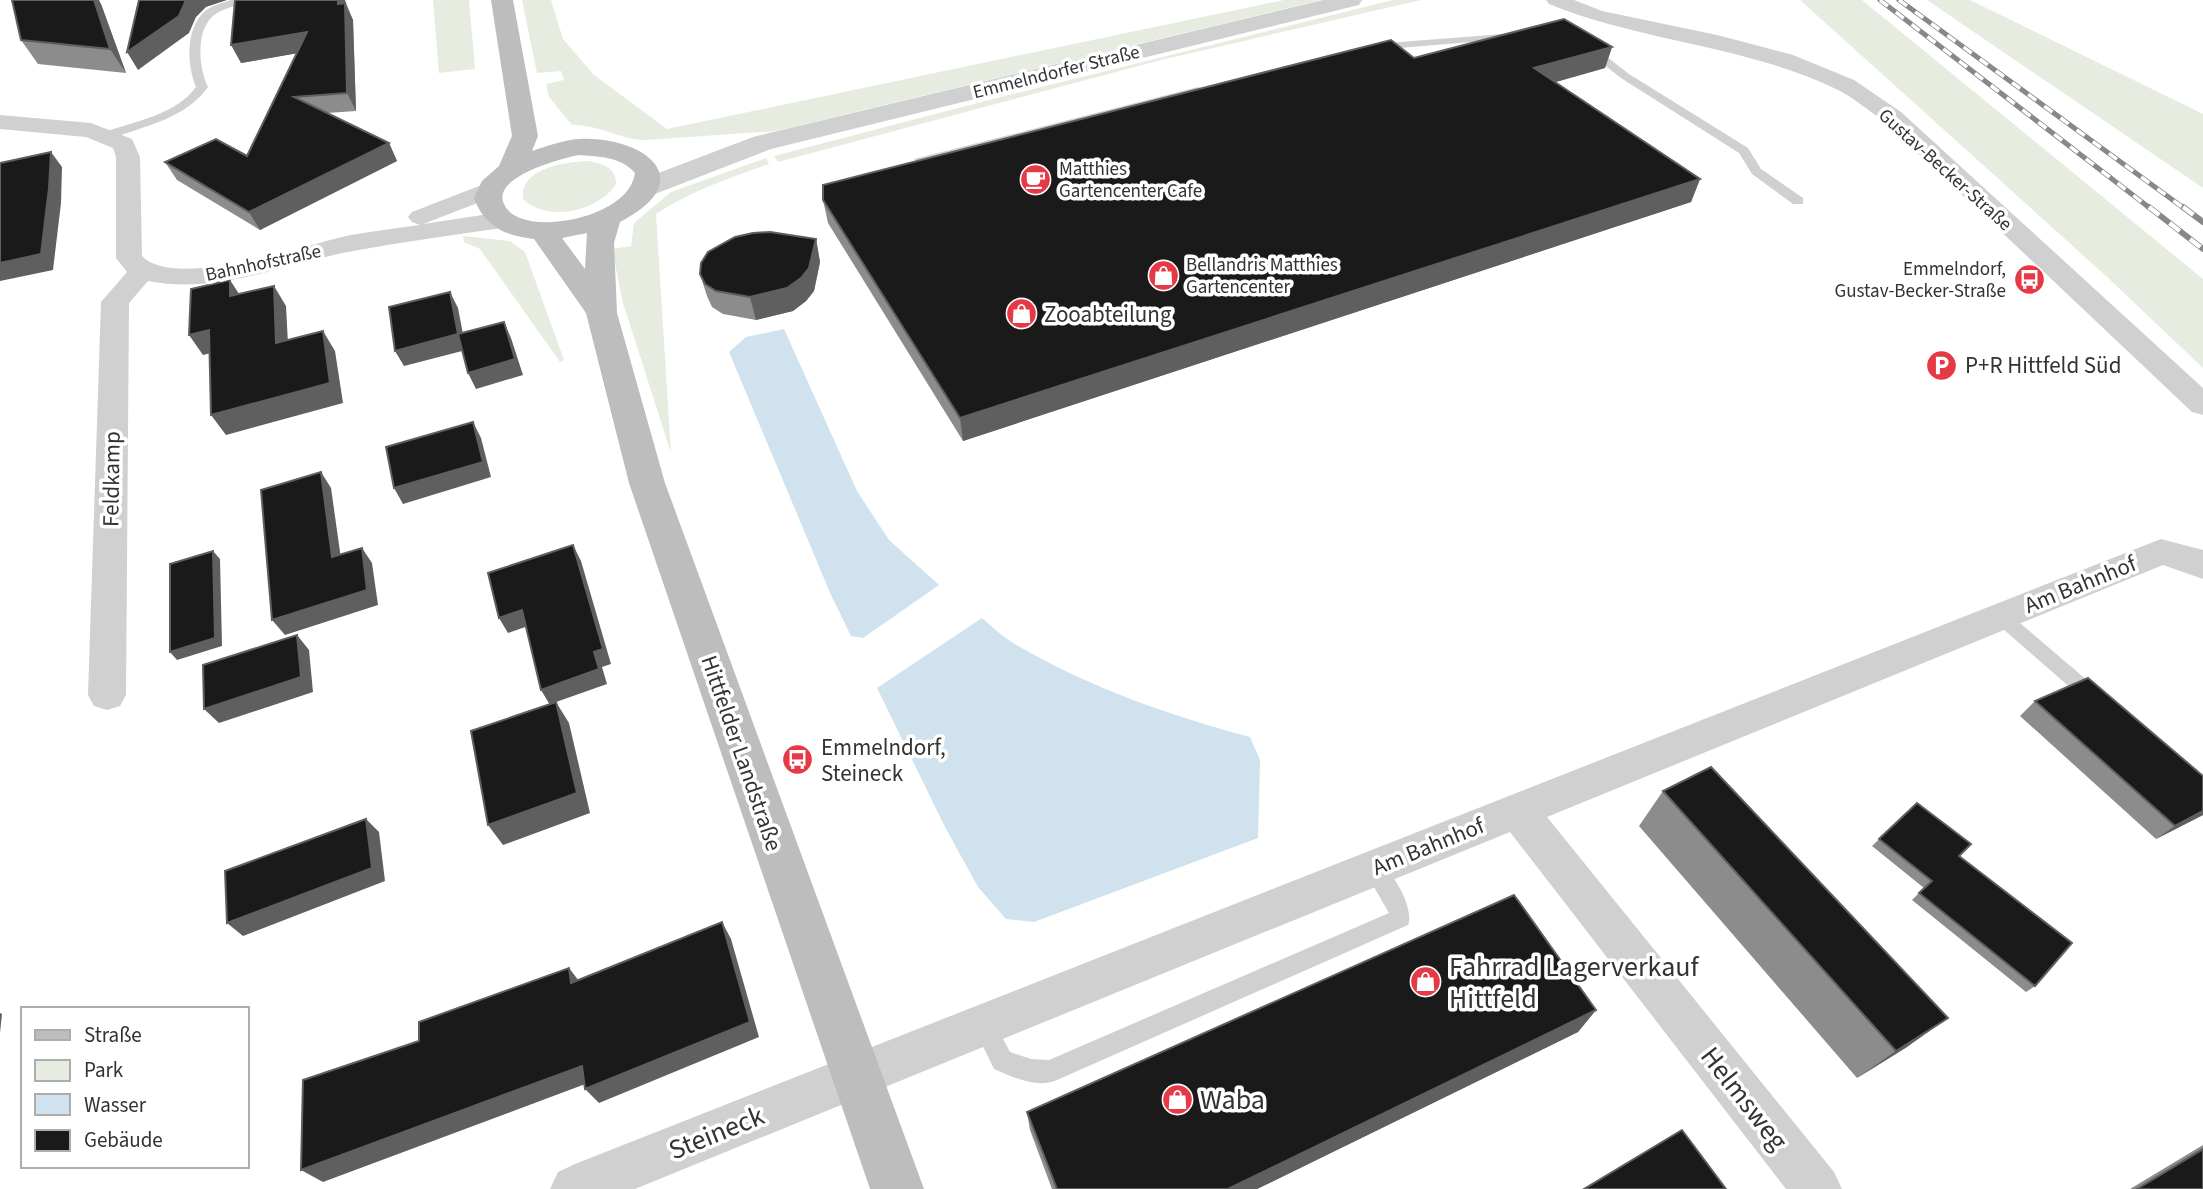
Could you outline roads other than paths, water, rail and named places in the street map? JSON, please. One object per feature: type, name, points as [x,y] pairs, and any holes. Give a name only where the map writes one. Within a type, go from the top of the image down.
[{"type":"main road","points":[[502,0],[525,136],[512,168],[492,189],[489,201],[493,211],[513,226],[564,230],[607,218],[637,199],[645,188],[647,178],[645,168],[638,160],[623,152],[602,147],[578,147],[543,154],[512,168]]},
{"type":"main road","points":[[517,79],[554,124],[578,147]]},
{"type":"main road","name":"Hittfelder Landstraße","points":[[607,218],[599,243],[601,313],[647,483],[897,1189]]},
{"type":"main road","name":"Hittfelder Landstraße","points":[[542,230],[601,313]]},
{"type":"street","name":"Emmelndorfer Straße","points":[[638,160],[762,143],[1351,0]]},
{"type":"street","name":"Gustav-Becker-Straße","points":[[1556,0],[1596,16],[1717,41],[1773,57],[1846,85],[1893,117],[2203,405]]},
{"type":"street","points":[[0,122],[91,130],[108,135],[123,144],[128,157],[129,258],[142,272]]},
{"type":"street","name":"Emmelndorfer Straße","points":[[645,188],[762,143]]},
{"type":"street","name":"Bahnhofstraße","points":[[352,243],[492,189]]},
{"type":"street","name":"Bahnhofstraße","points":[[142,272],[173,278],[219,275],[352,243],[502,220]]},
{"type":"street","name":"Feldkamp","points":[[107,695],[115,302],[142,272]]},
{"type":"street","name":"Am Bahnhof","points":[[856,1075],[2161,552],[2196,561],[2203,566]]},
{"type":"street","name":"Helmsweg","points":[[1517,810],[1817,1189]]},
{"type":"street","name":"Steineck","points":[[575,1189],[856,1075]]},
{"type":"lane","points":[[108,135],[161,115],[199,94],[202,87],[197,80],[197,38],[206,16],[243,0]]},
{"type":"lane","points":[[1365,48],[1528,34]]},
{"type":"lane","points":[[1575,41],[1594,50],[1625,76],[1744,151],[1756,171],[1798,201]]},
{"type":"lane","points":[[920,159],[1216,85]]},
{"type":"lane","name":"Am Bahnhof","points":[[2000,616],[2108,709]]},
{"type":"lane","points":[[983,1024],[1002,1061],[1031,1071],[1049,1072],[1400,918],[1398,905],[1373,868]]},
{"type":"water","points":[[784,329],[857,491],[889,540],[939,585],[863,638],[851,636],[831,595],[729,352],[746,337]]},
{"type":"water","points":[[982,618],[1015,644],[1103,688],[1191,720],[1250,737],[1260,760],[1258,838],[1034,922],[1006,919],[978,887],[945,827],[877,688]]},
{"type":"railway","points":[[1880,0],[2151,209]]},
{"type":"railway","points":[[1899,0],[2185,209]]},
{"type":"railway","points":[[2149,207],[2203,249]]},
{"type":"railway","points":[[2183,207],[2203,222]]},
{"type":"place","name":"Matthies Gartencenter Cafe","points":[[1036,179]]},
{"type":"place","name":"Bellandris Matthies Gartencenter","points":[[1163,275]]},
{"type":"place","name":"Emmelndorf, Gustav-Becker-Straße","points":[[2029,279]]},
{"type":"place","name":"Zooabteilung","points":[[1021,314]]},
{"type":"place","name":"P+R Hittfeld Süd","points":[[1942,365]]},
{"type":"place","name":"Emmelndorf, Steineck","points":[[798,760]]},
{"type":"place","name":"Fahrrad Lagerverkauf Hittfeld","points":[[1426,982]]},
{"type":"place","name":"Waba","points":[[1177,1099]]}]
